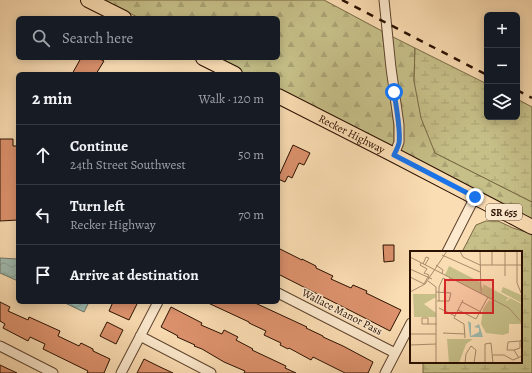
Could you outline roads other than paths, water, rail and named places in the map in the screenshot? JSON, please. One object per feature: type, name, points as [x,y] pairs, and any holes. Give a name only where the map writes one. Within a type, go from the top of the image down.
[{"type":"main road","points":[[88,0],[120,16]]},
{"type":"main road","points":[[207,60],[230,72]]},
{"type":"main road","name":"Recker Highway","points":[[280,97],[532,227]]},
{"type":"street","points":[[384,0],[398,125],[399,142],[394,155]]},
{"type":"street","points":[[448,251],[475,197]]},
{"type":"street","name":"Wallace Manor Pass","points":[[280,294],[395,353]]},
{"type":"street","points":[[121,373],[157,304]]},
{"type":"street","points":[[385,373],[410,325]]},
{"type":"street","points":[[140,336],[211,373]]},
{"type":"street","points":[[0,346],[53,373]]},
{"type":"water","points":[[0,258],[16,259],[16,280],[0,273]]},
{"type":"water","points":[[67,304],[88,304],[84,312]]},
{"type":"railway","points":[[342,0],[484,73]]},
{"type":"railway","points":[[520,92],[532,98]]}]
